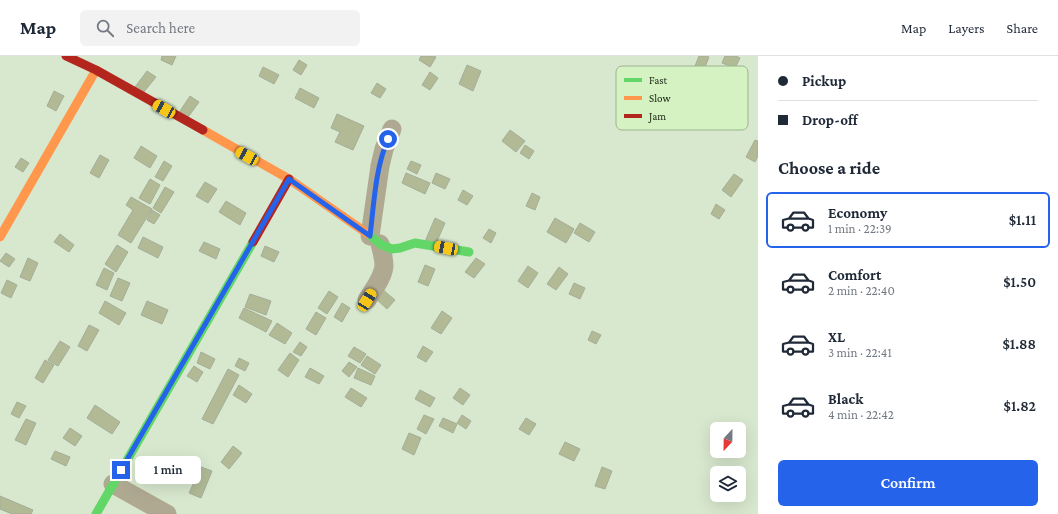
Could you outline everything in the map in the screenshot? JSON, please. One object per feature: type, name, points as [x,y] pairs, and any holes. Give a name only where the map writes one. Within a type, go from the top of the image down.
[{"type":"street","points":[[66,56],[96,70],[289,179],[375,240],[392,249],[397,249],[415,243],[469,252]]},
{"type":"street","points":[[0,237],[96,70]]},
{"type":"street","points":[[367,300],[380,279],[384,266],[383,256],[375,240],[380,166],[384,149],[392,129]]},
{"type":"street","points":[[96,514],[289,179]]},
{"type":"street","points":[[113,484],[167,514]]},
{"type":"building","points":[[162,56],[176,56],[172,65],[161,60]]},
{"type":"building","points":[[421,56],[436,57],[430,67],[419,60]]},
{"type":"building","points":[[699,56],[709,57],[705,66],[695,66]]},
{"type":"building","points":[[725,56],[736,56],[740,58],[736,66],[730,66],[722,63]]},
{"type":"building","points":[[299,60],[307,65],[301,75],[293,70]]},
{"type":"building","points":[[467,65],[481,71],[473,91],[459,84]]},
{"type":"building","points":[[263,67],[279,75],[274,84],[259,76]]},
{"type":"building","points":[[147,71],[156,77],[143,93],[135,87]]},
{"type":"building","points":[[430,72],[438,78],[430,90],[422,85]]},
{"type":"building","points":[[377,83],[386,89],[380,98],[371,93]]},
{"type":"building","points":[[300,88],[319,98],[314,108],[295,98]]},
{"type":"building","points":[[54,91],[64,96],[56,111],[47,106]]},
{"type":"building","points":[[190,96],[199,102],[186,120],[178,114]]},
{"type":"building","points":[[337,114],[364,126],[353,150],[335,142],[340,132],[331,128]]},
{"type":"building","points":[[510,130],[525,141],[516,152],[502,141]]},
{"type":"building","points":[[755,140],[758,141],[758,156],[755,162],[746,157]]},
{"type":"building","points":[[525,145],[534,151],[529,159],[520,153]]},
{"type":"building","points":[[141,146],[157,156],[150,168],[134,158]]},
{"type":"building","points":[[100,155],[109,160],[99,178],[90,173]]},
{"type":"building","points":[[21,158],[29,163],[23,172],[15,167]]},
{"type":"building","points":[[164,161],[172,166],[163,181],[155,177]]},
{"type":"building","points":[[411,161],[421,165],[417,174],[407,169]]},
{"type":"building","points":[[406,173],[430,183],[425,194],[402,183]]},
{"type":"building","points":[[436,173],[450,179],[445,189],[432,183]]},
{"type":"building","points":[[734,174],[743,180],[731,197],[722,190]]},
{"type":"building","points":[[150,179],[160,185],[150,204],[139,198]]},
{"type":"building","points":[[205,182],[217,189],[208,203],[196,196]]},
{"type":"building","points":[[165,187],[174,192],[161,213],[153,208]]},
{"type":"building","points":[[463,190],[473,196],[467,205],[458,200]]},
{"type":"building","points":[[532,193],[540,197],[535,210],[526,206]]},
{"type":"building","points":[[131,197],[152,209],[131,243],[118,235],[133,210],[126,205]]},
{"type":"building","points":[[226,201],[246,213],[240,225],[219,212]]},
{"type":"building","points":[[716,204],[725,210],[719,219],[711,214]]},
{"type":"building","points":[[152,210],[160,215],[154,224],[147,220]]},
{"type":"building","points":[[435,218],[445,223],[434,248],[424,244]]},
{"type":"building","points":[[555,218],[574,229],[566,243],[547,232]]},
{"type":"building","points":[[580,223],[595,232],[589,242],[574,233]]},
{"type":"building","points":[[489,229],[496,233],[491,243],[483,238]]},
{"type":"building","points":[[60,234],[74,245],[69,252],[54,242]]},
{"type":"building","points":[[143,237],[163,247],[158,258],[138,248]]},
{"type":"building","points":[[204,242],[220,249],[216,259],[199,251]]},
{"type":"building","points":[[117,245],[128,252],[116,272],[105,264]]},
{"type":"building","points":[[265,246],[279,252],[274,262],[261,256]]},
{"type":"building","points":[[6,253],[15,259],[9,267],[0,261]]},
{"type":"building","points":[[28,258],[38,263],[30,281],[20,277]]},
{"type":"building","points":[[476,258],[485,264],[474,278],[465,272]]},
{"type":"building","points":[[425,265],[435,269],[428,286],[418,282]]},
{"type":"building","points":[[528,266],[538,273],[528,288],[518,281]]},
{"type":"building","points":[[559,267],[568,274],[556,290],[547,284]]},
{"type":"building","points":[[104,268],[114,273],[107,290],[96,285]]},
{"type":"building","points":[[118,278],[130,283],[122,301],[110,296]]},
{"type":"building","points":[[7,280],[17,285],[11,298],[1,293]]},
{"type":"building","points":[[574,283],[585,288],[580,299],[569,294]]},
{"type":"building","points":[[382,289],[395,300],[387,309],[374,297]]},
{"type":"building","points":[[329,291],[338,297],[327,314],[318,308]]},
{"type":"building","points":[[250,294],[271,301],[266,315],[245,307]]},
{"type":"building","points":[[105,301],[126,313],[119,325],[99,313]]},
{"type":"building","points":[[147,301],[168,310],[162,324],[141,315]]},
{"type":"building","points":[[342,303],[350,308],[342,322],[334,317]]},
{"type":"building","points":[[244,308],[272,321],[266,332],[239,318]]},
{"type":"building","points":[[442,311],[452,318],[441,334],[431,328]]},
{"type":"building","points":[[316,312],[326,318],[316,335],[306,329]]},
{"type":"building","points":[[277,323],[292,333],[285,344],[269,335]]},
{"type":"building","points":[[89,325],[99,330],[87,351],[78,346]]},
{"type":"building","points":[[592,331],[601,335],[596,344],[588,340]]},
{"type":"building","points":[[60,341],[70,347],[58,366],[48,360]]},
{"type":"building","points":[[300,342],[307,347],[301,356],[293,352]]},
{"type":"building","points":[[423,346],[433,352],[426,362],[417,357]]},
{"type":"building","points":[[354,347],[366,354],[360,363],[348,356]]},
{"type":"building","points":[[201,352],[215,359],[210,369],[197,363]]},
{"type":"building","points":[[290,353],[299,360],[288,377],[278,370]]},
{"type":"building","points":[[367,356],[381,365],[375,374],[361,365]]},
{"type":"building","points":[[239,358],[249,363],[245,371],[235,366]]},
{"type":"building","points":[[45,360],[54,365],[43,383],[35,378]]},
{"type":"building","points":[[349,362],[357,367],[349,377],[342,371]]},
{"type":"building","points":[[194,366],[203,372],[197,382],[187,376]]},
{"type":"building","points":[[310,368],[324,376],[319,384],[305,377]]},
{"type":"building","points":[[358,368],[375,376],[371,385],[354,378]]},
{"type":"building","points":[[228,369],[239,375],[213,424],[202,419]]},
{"type":"building","points":[[239,385],[252,394],[246,403],[233,395]]},
{"type":"building","points":[[351,388],[367,398],[361,407],[345,397]]},
{"type":"building","points":[[460,388],[470,395],[463,405],[453,398]]},
{"type":"building","points":[[420,390],[435,398],[430,407],[415,399]]},
{"type":"building","points":[[17,402],[26,406],[19,418],[11,414]]},
{"type":"building","points":[[95,405],[120,422],[112,434],[87,418]]},
{"type":"building","points":[[424,415],[434,419],[426,434],[417,429]]},
{"type":"building","points":[[462,415],[471,421],[466,429],[457,423]]},
{"type":"building","points":[[443,418],[457,424],[453,433],[439,426]]},
{"type":"building","points":[[526,418],[536,424],[529,435],[519,429]]},
{"type":"building","points":[[26,419],[36,423],[26,445],[15,440]]},
{"type":"building","points":[[70,428],[82,436],[75,446],[63,438]]},
{"type":"building","points":[[409,433],[421,438],[414,455],[402,449]]},
{"type":"building","points":[[565,442],[580,449],[574,461],[559,454]]},
{"type":"building","points":[[233,446],[242,453],[229,469],[221,462]]},
{"type":"building","points":[[55,451],[70,457],[66,466],[51,459]]},
{"type":"building","points":[[201,467],[212,471],[201,498],[189,493]]},
{"type":"building","points":[[602,467],[612,471],[605,489],[595,486]]},
{"type":"building","points":[[0,496],[33,510],[31,514],[12,514],[0,509]]},
{"type":"traffic: fast","points":[[368,234],[382,245],[392,249],[415,243],[469,252]]},
{"type":"traffic: fast","points":[[96,514],[253,242]]},
{"type":"traffic: slow","points":[[0,237],[96,70]]},
{"type":"traffic: slow","points":[[203,130],[289,179],[368,234]]},
{"type":"traffic: jam","points":[[66,56],[96,70],[203,130]]},
{"type":"traffic: jam","points":[[253,242],[289,179]]},
{"type":"route","points":[[121,470],[289,179],[370,236],[377,181],[384,149],[388,139]]}]
